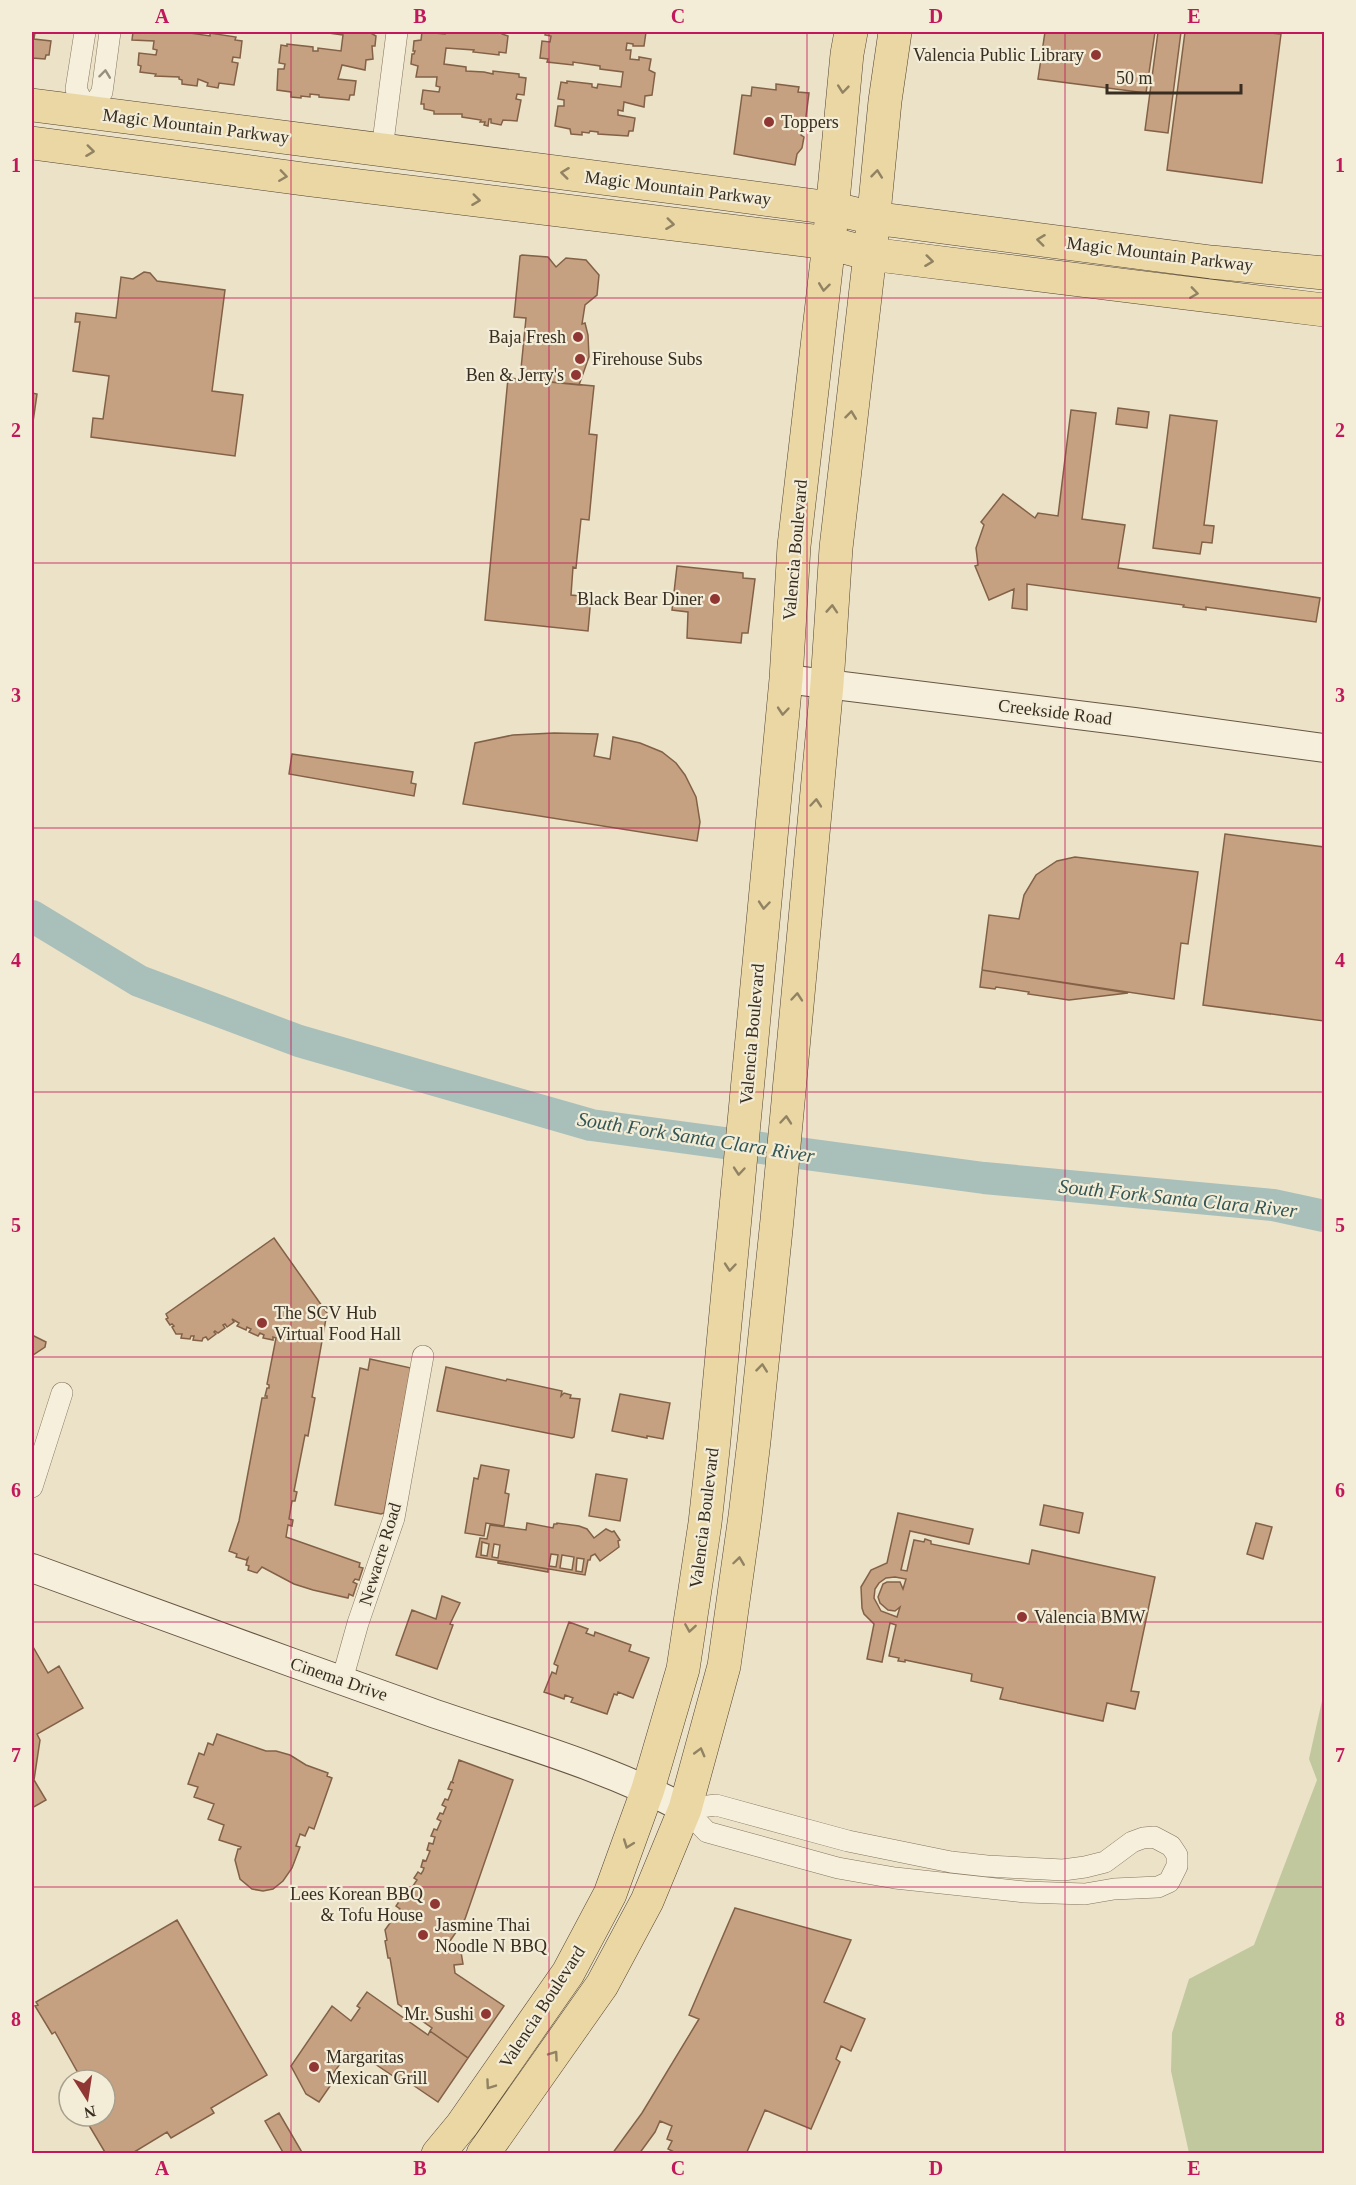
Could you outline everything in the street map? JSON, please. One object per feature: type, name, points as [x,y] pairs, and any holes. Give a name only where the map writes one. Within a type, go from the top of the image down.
[{"type":"main road","name":"Valencia Boulevard","points":[[438,2154],[462,2125],[568,1973],[610,1894],[648,1789],[683,1669],[711,1473],[786,679],[794,546],[851,32]]},
{"type":"main road","name":"Valencia Boulevard","points":[[483,2154],[602,1985],[646,1901],[685,1809],[724,1666],[745,1516],[777,1220],[827,684],[836,548],[885,101],[895,32]]},
{"type":"main road","name":"Magic Mountain Parkway","points":[[32,105],[831,208],[873,218],[1324,273]]},
{"type":"main road","name":"Magic Mountain Parkway","points":[[32,143],[322,182],[829,243],[870,254],[1324,310]]},
{"type":"street","points":[[85,32],[76,89],[88,112],[102,92],[110,32]]},
{"type":"street","points":[[381,150],[397,32]]},
{"type":"street","name":"Creekside Road","points":[[786,679],[1324,748]]},
{"type":"street","name":"Newacre Road","points":[[342,1680],[358,1623],[394,1518],[423,1356]]},
{"type":"street","points":[[32,1487],[62,1393]]},
{"type":"street","name":"Cinema Drive","points":[[32,1568],[444,1717],[505,1736],[648,1789],[685,1809]]},
{"type":"street","points":[[716,1806],[848,1841],[951,1862],[987,1866],[1063,1870],[1106,1862],[1132,1842],[1154,1837],[1171,1846],[1177,1855],[1177,1866],[1169,1882],[1158,1887],[1086,1894],[1025,1892],[895,1878],[849,1870],[705,1831],[685,1809],[716,1806]]},
{"type":"street","points":[[1106,1862],[1106,1874],[1114,1890]]},
{"type":"green space","points":[[1324,1692],[1324,2153],[1189,2153],[1171,2071],[1172,2033],[1189,1979],[1254,1945],[1317,1780],[1309,1759]]},
{"type":"building","points":[[32,32],[35,32],[34,39],[51,41],[49,55],[46,55],[45,59],[32,58]]},
{"type":"building","points":[[133,32],[183,32],[210,36],[210,33],[236,37],[235,40],[242,41],[240,58],[233,57],[232,62],[238,63],[234,85],[219,83],[218,88],[207,86],[208,83],[198,79],[197,86],[182,84],[179,77],[155,76],[156,74],[140,72],[139,53],[156,55],[157,50],[153,49],[154,41],[132,40]]},
{"type":"building","points":[[321,32],[369,32],[376,36],[375,46],[372,46],[373,59],[366,60],[365,70],[342,65],[338,79],[356,81],[354,95],[350,95],[349,100],[310,94],[310,97],[291,97],[291,92],[277,90],[278,69],[284,69],[285,64],[279,63],[281,45],[313,47],[313,51],[318,51],[318,48],[341,51],[343,35]]},
{"type":"building","points":[[422,32],[445,34],[445,32],[502,32],[508,36],[506,53],[499,52],[499,55],[446,48],[444,64],[466,67],[466,71],[519,74],[519,77],[526,78],[524,95],[517,94],[516,99],[521,100],[517,121],[503,120],[501,125],[491,123],[489,119],[488,126],[484,125],[485,122],[480,122],[481,120],[462,117],[462,114],[434,114],[434,111],[424,109],[424,104],[421,104],[423,90],[439,92],[440,87],[436,86],[437,77],[416,77],[418,66],[411,64],[412,54],[415,51],[413,51],[414,41],[421,40]]},
{"type":"building","points":[[546,32],[646,32],[644,46],[633,46],[627,43],[626,50],[631,50],[630,59],[639,60],[639,57],[651,59],[649,70],[655,73],[652,95],[645,96],[644,107],[624,102],[623,111],[618,110],[618,115],[635,118],[633,131],[629,131],[628,136],[598,134],[598,132],[590,131],[589,133],[582,132],[582,135],[571,134],[570,129],[555,126],[558,106],[564,106],[564,100],[558,99],[561,82],[592,84],[592,87],[597,88],[598,84],[621,87],[623,72],[573,62],[573,65],[547,62],[548,59],[540,58],[542,41],[550,42],[551,36],[545,35]]},
{"type":"building","name":"Valencia Public Library","points":[[1045,32],[1155,32],[1146,93],[1038,79]]},
{"type":"building","points":[[1158,32],[1181,32],[1168,133],[1145,130]]},
{"type":"building","points":[[1185,32],[1281,34],[1262,183],[1167,170]]},
{"type":"building","points":[[776,84],[799,87],[798,92],[809,93],[805,124],[801,124],[801,135],[804,137],[802,148],[797,154],[795,165],[734,154],[742,95],[751,96],[752,87],[776,90]]},
{"type":"building","points":[[520,256],[548,257],[556,267],[566,258],[586,260],[599,275],[597,295],[585,305],[582,324],[585,323],[588,335],[589,357],[579,385],[520,379],[526,318],[514,317]]},
{"type":"building","points":[[144,272],[150,273],[157,281],[225,290],[212,391],[243,395],[235,456],[91,437],[93,418],[103,419],[109,376],[73,371],[80,322],[75,322],[76,313],[116,318],[121,277],[133,279]]},
{"type":"building","points":[[508,378],[594,386],[589,434],[597,435],[589,520],[581,519],[571,595],[591,597],[588,631],[485,620]]},
{"type":"building","points":[[32,393],[37,394],[32,429]]},
{"type":"building","points":[[1118,408],[1149,412],[1147,428],[1116,424]]},
{"type":"building","points":[[1071,410],[1096,413],[1082,519],[1125,525],[1118,568],[1320,598],[1316,622],[1206,607],[1206,610],[1183,607],[1184,605],[1027,584],[1027,610],[1012,608],[1014,589],[989,600],[975,566],[978,565],[976,548],[984,525],[981,522],[1003,494],[1035,518],[1038,513],[1058,516]]},
{"type":"building","points":[[1170,415],[1217,421],[1204,525],[1214,526],[1212,543],[1202,542],[1200,554],[1153,548]]},
{"type":"building","points":[[677,566],[743,573],[743,578],[755,579],[748,633],[742,633],[741,643],[687,638],[688,612],[672,610]]},
{"type":"building","points":[[598,734],[594,756],[610,759],[613,737],[640,743],[662,752],[676,763],[696,797],[700,822],[697,841],[463,804],[475,743],[513,735]]},
{"type":"building","points":[[292,754],[413,772],[411,783],[416,784],[414,796],[289,774]]},
{"type":"building","points":[[1225,834],[1324,847],[1324,1021],[1203,1005]]},
{"type":"building","points":[[1075,857],[1198,872],[1188,944],[1181,943],[1174,999],[982,970],[989,915],[1019,919],[1024,895],[1036,875],[1057,861]]},
{"type":"building","points":[[982,970],[1128,993],[1069,1000],[996,987],[995,989],[980,987]]},
{"type":"building","points":[[274,1238],[327,1313],[312,1397],[315,1398],[308,1436],[305,1435],[294,1491],[297,1492],[295,1501],[292,1501],[289,1519],[293,1520],[292,1526],[288,1525],[286,1537],[360,1563],[359,1567],[363,1568],[359,1580],[355,1579],[353,1582],[357,1584],[353,1596],[349,1594],[348,1598],[294,1584],[262,1567],[257,1573],[248,1570],[249,1566],[246,1565],[248,1558],[246,1560],[236,1557],[237,1554],[229,1551],[239,1521],[262,1398],[267,1398],[265,1396],[269,1388],[267,1384],[276,1338],[273,1337],[273,1340],[263,1338],[264,1335],[260,1333],[258,1336],[249,1332],[251,1329],[247,1327],[246,1330],[237,1326],[239,1323],[232,1319],[234,1322],[227,1327],[223,1325],[225,1328],[218,1333],[215,1331],[216,1334],[208,1340],[206,1337],[202,1341],[193,1340],[194,1336],[190,1339],[181,1338],[182,1334],[176,1334],[172,1327],[174,1326],[170,1325],[166,1319],[168,1318],[166,1314]]},
{"type":"building","points":[[32,1335],[46,1342],[45,1347],[33,1355],[32,1354]]},
{"type":"building","points":[[370,1359],[411,1368],[384,1513],[381,1514],[335,1505],[360,1368],[368,1370]]},
{"type":"building","points":[[446,1367],[562,1391],[561,1396],[564,1393],[571,1395],[570,1398],[580,1399],[574,1437],[437,1411]]},
{"type":"building","points":[[620,1394],[670,1403],[663,1439],[612,1431]]},
{"type":"building","points":[[481,1465],[509,1470],[505,1493],[509,1494],[504,1526],[486,1523],[484,1536],[465,1533],[474,1478],[478,1479]]},
{"type":"building","points":[[596,1474],[627,1479],[620,1521],[589,1516]]},
{"type":"building","points":[[1044,1505],[1083,1513],[1079,1533],[1040,1525]]},
{"type":"building","name":"Valencia BMW","points":[[898,1513],[973,1529],[969,1544],[910,1531],[901,1570],[907,1571],[914,1540],[924,1542],[925,1539],[931,1541],[931,1544],[1029,1564],[1032,1550],[1155,1577],[1131,1691],[1139,1692],[1135,1709],[1107,1703],[1103,1721],[1000,1699],[1003,1688],[971,1681],[972,1674],[905,1660],[905,1662],[898,1661],[899,1658],[889,1656],[896,1625],[890,1623],[882,1662],[867,1659],[874,1624],[864,1614],[861,1587],[871,1570],[887,1563]],"holes":[[[886,1578],[906,1579],[903,1589],[900,1582],[883,1584],[878,1597],[880,1603],[888,1610],[895,1611],[900,1607],[897,1617],[881,1611],[874,1598],[875,1589],[879,1583]]]},
{"type":"building","points":[[527,1523],[553,1528],[557,1523],[587,1529],[594,1538],[606,1529],[614,1531],[620,1540],[618,1541],[619,1547],[600,1561],[595,1554],[591,1556],[585,1575],[476,1557],[480,1538],[487,1539],[490,1525],[526,1530]],"holes":[[[482,1542],[489,1544],[487,1556],[481,1555]],[[494,1544],[500,1545],[498,1558],[492,1557]],[[551,1554],[558,1555],[556,1567],[549,1566]],[[562,1555],[574,1557],[572,1570],[560,1568]],[[577,1558],[584,1559],[582,1572],[576,1571]]]},
{"type":"building","points":[[1256,1523],[1272,1527],[1263,1559],[1247,1554]]},
{"type":"building","points":[[498,1561],[548,1569],[548,1572],[498,1563]]},
{"type":"building","points":[[442,1596],[460,1603],[450,1624],[453,1625],[437,1669],[396,1655],[412,1610],[436,1619]]},
{"type":"building","points":[[569,1622],[588,1629],[586,1633],[594,1636],[595,1632],[631,1645],[629,1651],[649,1658],[633,1698],[618,1692],[617,1695],[614,1694],[607,1714],[571,1702],[573,1698],[565,1695],[564,1699],[544,1692],[552,1672],[556,1674],[558,1666],[554,1664]]},
{"type":"building","points":[[32,1645],[48,1673],[59,1666],[83,1708],[37,1734],[40,1740],[34,1780],[46,1800],[32,1808]]},
{"type":"building","points":[[217,1734],[266,1751],[290,1755],[306,1765],[328,1773],[327,1776],[332,1778],[314,1829],[309,1827],[305,1836],[300,1834],[296,1846],[300,1847],[292,1868],[283,1881],[273,1889],[263,1891],[252,1889],[240,1879],[235,1860],[238,1849],[241,1847],[219,1840],[224,1825],[208,1819],[214,1804],[194,1797],[198,1787],[188,1784],[199,1753],[204,1755],[208,1743],[213,1745]]},
{"type":"building","points":[[459,1760],[513,1780],[465,1919],[450,1941],[451,1947],[460,1946],[463,1964],[454,1965],[455,1973],[504,2006],[468,2058],[430,2031],[432,2028],[398,2004],[385,1941],[387,1940],[385,1930],[400,1909],[396,1906],[400,1900],[403,1902],[405,1899],[402,1897],[406,1890],[409,1892],[417,1880],[414,1878],[418,1872],[421,1874],[423,1871],[424,1868],[421,1867],[423,1860],[426,1861],[430,1851],[427,1850],[429,1843],[433,1844],[435,1837],[431,1836],[441,1821],[437,1819],[446,1807],[442,1805],[445,1799],[448,1800],[452,1790],[448,1789],[451,1782],[454,1783],[452,1782]]},
{"type":"building","points":[[735,1908],[851,1940],[824,2002],[865,2019],[851,2051],[841,2046],[836,2059],[840,2062],[811,2129],[765,2110],[746,2154],[678,2154],[668,2149],[672,2141],[667,2139],[672,2126],[660,2121],[639,2154],[612,2154],[642,2113],[699,2019],[689,2015]]},
{"type":"building","points":[[177,1920],[267,2075],[211,2108],[214,2113],[171,2138],[167,2132],[131,2154],[106,2154],[91,2128],[117,2128],[117,2068],[75,2068],[55,2032],[52,2034],[35,2006],[38,2005],[36,2002]]},
{"type":"building","points":[[367,1992],[428,2035],[430,2031],[468,2058],[438,2102],[404,2079],[402,2082],[357,2052],[354,2056],[348,2052],[333,2074],[337,2076],[319,2102],[306,2094],[291,2066],[332,2006],[351,2021],[360,2008],[357,2006]]},
{"type":"building","points":[[279,2113],[303,2154],[284,2154],[265,2121]]},
{"type":"waterway","name":"South Fork Santa Clara River","points":[[32,916],[139,981],[299,1041],[591,1125],[984,1178],[1273,1205],[1324,1216]]},
{"type":"place","name":"Valencia Public Library","points":[[1096,55]]},
{"type":"place","name":"Toppers","points":[[769,122]]},
{"type":"place","name":"Baja Fresh","points":[[578,337]]},
{"type":"place","name":"Firehouse Subs","points":[[580,359]]},
{"type":"place","name":"Ben & Jerry's","points":[[576,375]]},
{"type":"place","name":"Black Bear Diner","points":[[715,599]]},
{"type":"place","name":"The SCV Hub Virtual Food Hall","points":[[262,1323]]},
{"type":"place","name":"Valencia BMW","points":[[1022,1617]]},
{"type":"place","name":"Lees Korean BBQ & Tofu House","points":[[435,1904]]},
{"type":"place","name":"Jasmine Thai Noodle N BBQ","points":[[423,1935]]},
{"type":"place","name":"Mr. Sushi","points":[[486,2014]]},
{"type":"place","name":"Margaritas Mexican Grill","points":[[314,2067]]}]
